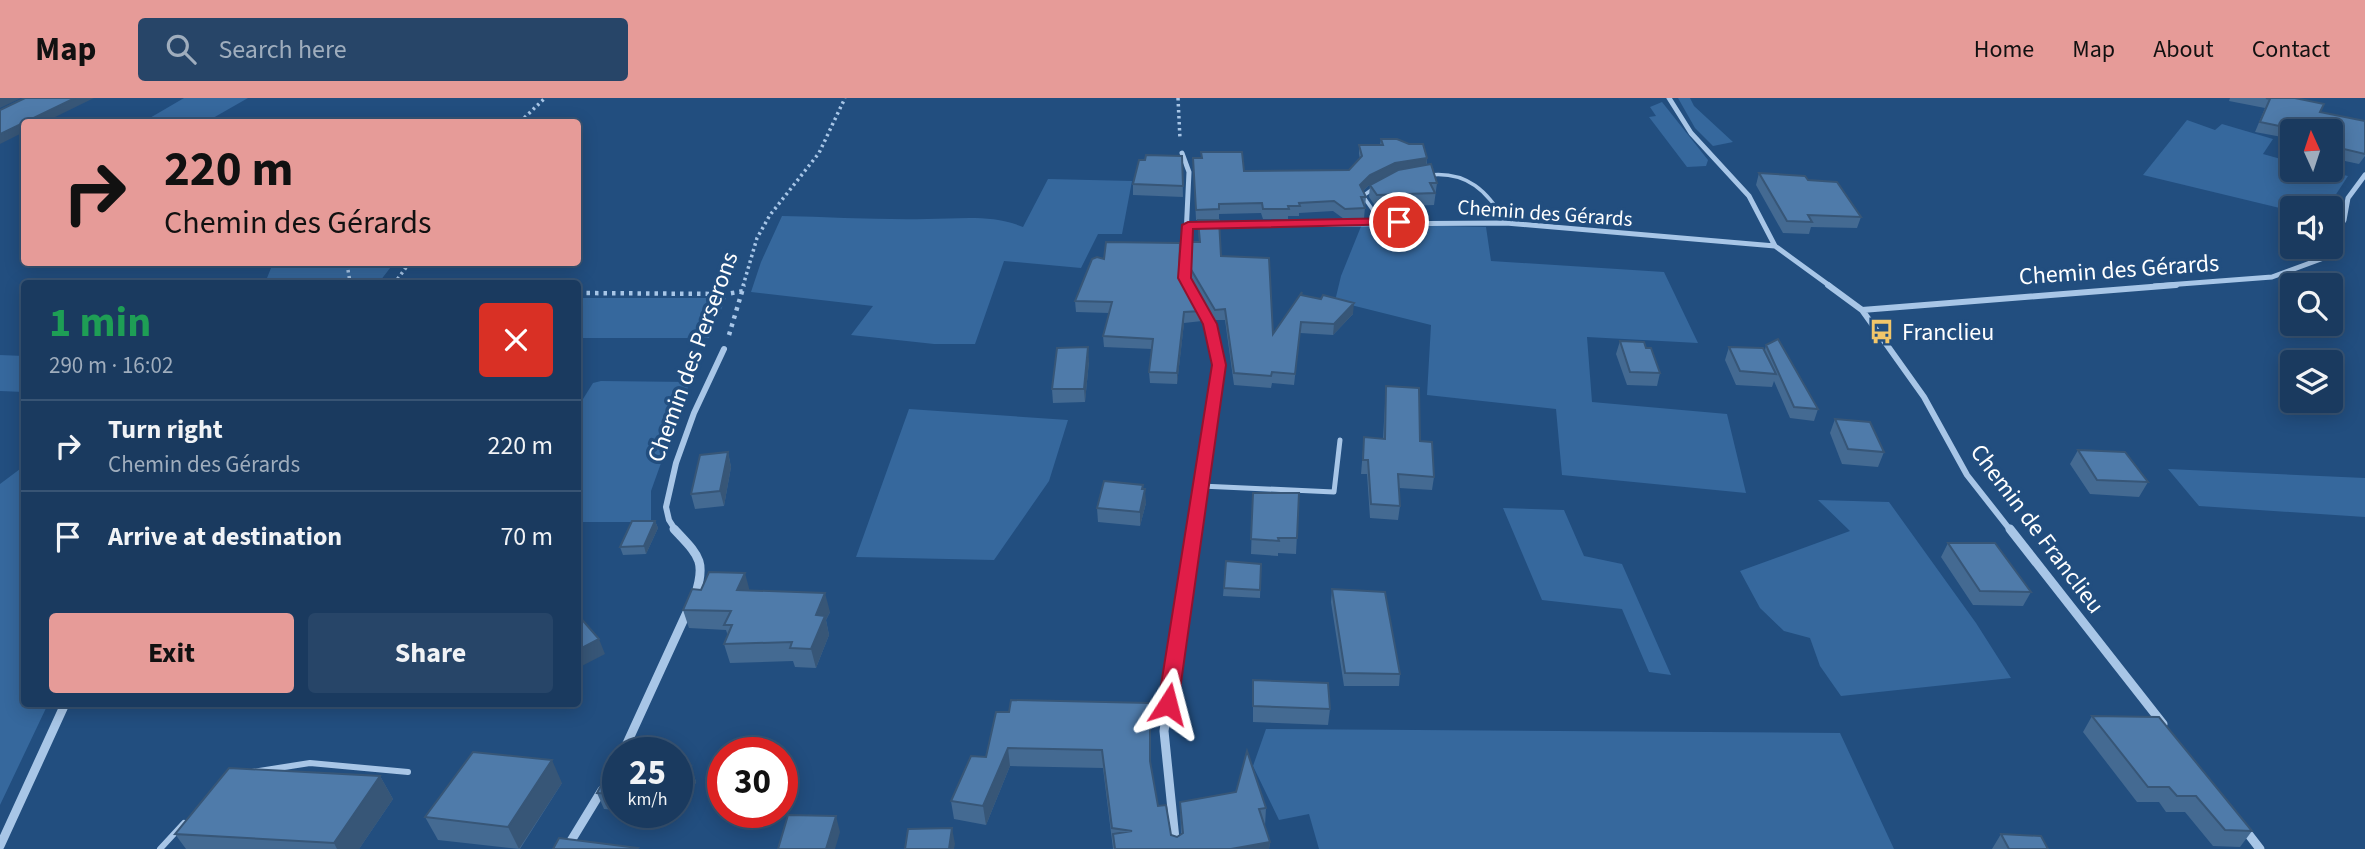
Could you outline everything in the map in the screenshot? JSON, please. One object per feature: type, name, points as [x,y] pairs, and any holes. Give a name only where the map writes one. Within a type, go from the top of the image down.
[{"type":"street","points":[[1669,98],[1691,133],[1749,196],[1775,246]]},
{"type":"street","points":[[1176,849],[1164,731],[1219,365],[1210,324],[1184,278],[1189,172],[1182,153]]},
{"type":"street","points":[[2343,222],[2348,198],[2365,175]]},
{"type":"street","name":"Chemin des Gérards","points":[[1188,225],[1506,223],[1775,246]]},
{"type":"street","name":"Chemin de Franclieu","points":[[1775,246],[1862,310],[1924,397],[1967,474],[2168,731]]},
{"type":"street","name":"Chemin des Gérards","points":[[1862,310],[2272,277],[2321,259]]},
{"type":"street","name":"Chemin des Perserons","points":[[630,737],[703,578],[699,554],[672,526],[666,507],[689,419],[724,349]]},
{"type":"street","points":[[0,846],[64,707]]},
{"type":"street","points":[[566,849],[602,790]]},
{"type":"street","points":[[2235,817],[2260,849]]},
{"type":"lane","points":[[1422,175],[1449,174],[1466,178],[1501,213],[1506,223]]},
{"type":"lane","points":[[1380,186],[1368,190],[1363,196],[1381,222]]},
{"type":"lane","points":[[1201,486],[1334,492],[1340,440]]},
{"type":"lane","points":[[243,775],[275,765],[339,762],[408,772]]},
{"type":"lane","points":[[160,849],[193,814]]},
{"type":"path","points":[[523,119],[545,98]]},
{"type":"path","name":"Chemin des Perserons","points":[[724,349],[744,291],[757,238],[770,215],[819,153],[845,98]]},
{"type":"path","points":[[1178,98],[1182,153]]},
{"type":"path","points":[[348,270],[350,280]]},
{"type":"path","points":[[581,293],[726,294],[744,291]]},
{"type":"shaded area","points":[[184,98],[248,98],[211,119],[148,119]]},
{"type":"shaded area","points":[[1678,98],[1690,98],[1694,106],[1733,142],[1713,146],[1695,128]]},
{"type":"shaded area","points":[[1662,102],[1708,160],[1706,166],[1687,167],[1649,117],[1656,116],[1650,107]]},
{"type":"shaded area","points":[[2187,120],[2215,130],[2222,124],[2273,139],[2263,154],[2280,159],[2280,182],[2343,182],[2343,175],[2348,176],[2335,196],[2280,196],[2280,208],[2143,175]]},
{"type":"shaded area","points":[[1048,179],[1132,181],[1122,234],[1098,234],[1081,268],[1004,261],[975,344],[934,344],[851,335],[873,306],[751,292],[782,216],[975,218],[999,220],[1023,227]]},
{"type":"shaded area","points":[[1362,224],[1486,227],[1491,261],[1664,272],[1698,343],[1587,337],[1592,402],[1727,414],[1746,493],[1562,475],[1556,409],[1427,395],[1431,325],[1335,301],[1341,276]]},
{"type":"shaded area","points":[[271,266],[392,266],[381,280],[266,280]]},
{"type":"shaded area","points":[[581,298],[726,298],[709,338],[581,338]]},
{"type":"shaded area","points":[[0,355],[21,356],[21,392],[0,391]]},
{"type":"shaded area","points":[[690,382],[651,491],[651,522],[581,522],[581,402],[593,383]]},
{"type":"shaded area","points":[[909,409],[1068,420],[1049,481],[994,560],[856,557]]},
{"type":"shaded area","points":[[21,468],[21,707],[47,707],[0,805],[0,484]]},
{"type":"shaded area","points":[[2168,469],[2365,478],[2365,517],[2199,506]]},
{"type":"shaded area","points":[[1818,500],[1889,502],[1976,623],[2011,678],[1841,696],[1820,666],[1810,638],[1784,631],[1760,608],[1740,571],[1850,531]]},
{"type":"shaded area","points":[[1503,508],[1564,510],[1584,556],[1622,564],[1671,675],[1649,672],[1622,609],[1542,600]]},
{"type":"shaded area","points":[[1266,729],[1840,733],[1894,849],[1319,849],[1309,814],[1279,820],[1253,766]]},
{"type":"building","points":[[25,98],[75,98],[31,119],[21,119],[21,124],[0,134],[0,110]]},
{"type":"building","points":[[2266,98],[2295,98],[2324,104],[2320,112],[2365,121],[2365,154],[2343,149],[2343,119],[2280,119],[2280,126],[2260,122],[2270,99]]},
{"type":"building","points":[[1381,139],[1423,144],[1427,158],[1395,163],[1370,175],[1360,185],[1366,197],[1361,197],[1365,208],[1345,209],[1334,201],[1299,203],[1300,206],[1288,206],[1289,209],[1263,209],[1262,203],[1219,204],[1219,209],[1196,210],[1193,158],[1202,158],[1201,152],[1242,152],[1244,171],[1349,170],[1362,156],[1359,145],[1383,145]]},
{"type":"building","points":[[1146,155],[1182,156],[1183,186],[1133,184],[1139,160],[1145,160]]},
{"type":"building","points":[[1431,164],[1437,183],[1430,183],[1435,193],[1377,195],[1370,185],[1398,170]]},
{"type":"building","points":[[1759,173],[1805,176],[1808,180],[1837,182],[1861,217],[1808,215],[1812,222],[1787,221]]},
{"type":"building","points":[[1198,220],[1219,220],[1221,256],[1269,258],[1273,334],[1302,292],[1301,295],[1321,299],[1323,295],[1354,303],[1334,324],[1301,322],[1295,374],[1272,372],[1271,376],[1234,373],[1225,309],[1215,310],[1189,266],[1190,242],[1200,242]]},
{"type":"building","points":[[1106,242],[1180,243],[1179,270],[1202,311],[1184,312],[1177,373],[1149,372],[1153,339],[1103,336],[1112,302],[1075,301],[1092,259],[1104,259]]},
{"type":"building","points":[[1778,339],[1818,409],[1794,407],[1766,345]]},
{"type":"building","points":[[1620,341],[1644,342],[1646,348],[1651,348],[1660,373],[1630,372]]},
{"type":"building","points":[[1088,347],[1084,389],[1052,389],[1057,348]]},
{"type":"building","points":[[1729,347],[1763,348],[1776,374],[1740,371]]},
{"type":"building","points":[[1386,386],[1419,388],[1420,441],[1432,442],[1434,477],[1398,474],[1400,506],[1371,504],[1368,460],[1363,460],[1364,437],[1385,439]]},
{"type":"building","points":[[1835,419],[1870,422],[1884,452],[1848,449]]},
{"type":"building","points":[[2078,450],[2125,452],[2148,482],[2097,480]]},
{"type":"building","points":[[728,452],[720,491],[691,494],[700,455]]},
{"type":"building","points":[[1104,481],[1143,485],[1142,489],[1145,489],[1140,512],[1097,508]]},
{"type":"building","points":[[1253,493],[1299,493],[1297,538],[1278,538],[1279,541],[1251,539]]},
{"type":"building","points":[[632,521],[655,521],[644,546],[620,547]]},
{"type":"building","points":[[1948,543],[1995,543],[2031,592],[1980,591]]},
{"type":"building","points":[[1226,561],[1261,564],[1260,590],[1224,588]]},
{"type":"building","points":[[709,572],[745,573],[737,590],[825,593],[816,615],[825,616],[811,649],[790,648],[792,642],[724,644],[732,625],[724,625],[731,611],[683,610],[692,589],[701,590]]},
{"type":"building","points":[[1332,589],[1385,592],[1400,674],[1345,673]]},
{"type":"building","points":[[581,618],[599,639],[581,648]]},
{"type":"building","points":[[1253,680],[1328,683],[1330,709],[1253,706]]},
{"type":"building","points":[[1011,700],[1150,703],[1150,761],[1158,806],[1166,805],[1171,835],[1177,837],[1183,833],[1180,802],[1236,792],[1247,751],[1266,808],[1259,809],[1270,842],[1231,849],[1115,849],[1113,834],[1132,831],[1112,828],[1102,750],[1008,748],[983,806],[951,801],[971,756],[986,757],[996,712],[1009,712]]},
{"type":"building","points":[[2092,716],[2159,717],[2252,831],[2225,830],[2196,796],[2177,796],[2169,787],[2148,787]]},
{"type":"building","points":[[473,752],[552,760],[508,827],[425,817]]},
{"type":"building","points":[[229,768],[380,776],[334,843],[175,834]]},
{"type":"building","points":[[798,815],[836,816],[826,849],[778,849],[784,828],[798,828]]},
{"type":"building","points":[[952,828],[949,849],[905,849],[908,829]]},
{"type":"building","points":[[2001,834],[2041,836],[2048,849],[2009,849]]},
{"type":"building","points":[[559,838],[638,848],[553,849]]},
{"type":"place","name":"Franclieu","points":[[1882,332]]},
{"type":"route","points":[[1168,704],[1219,365],[1210,324],[1184,278],[1188,225],[1399,222]]}]
